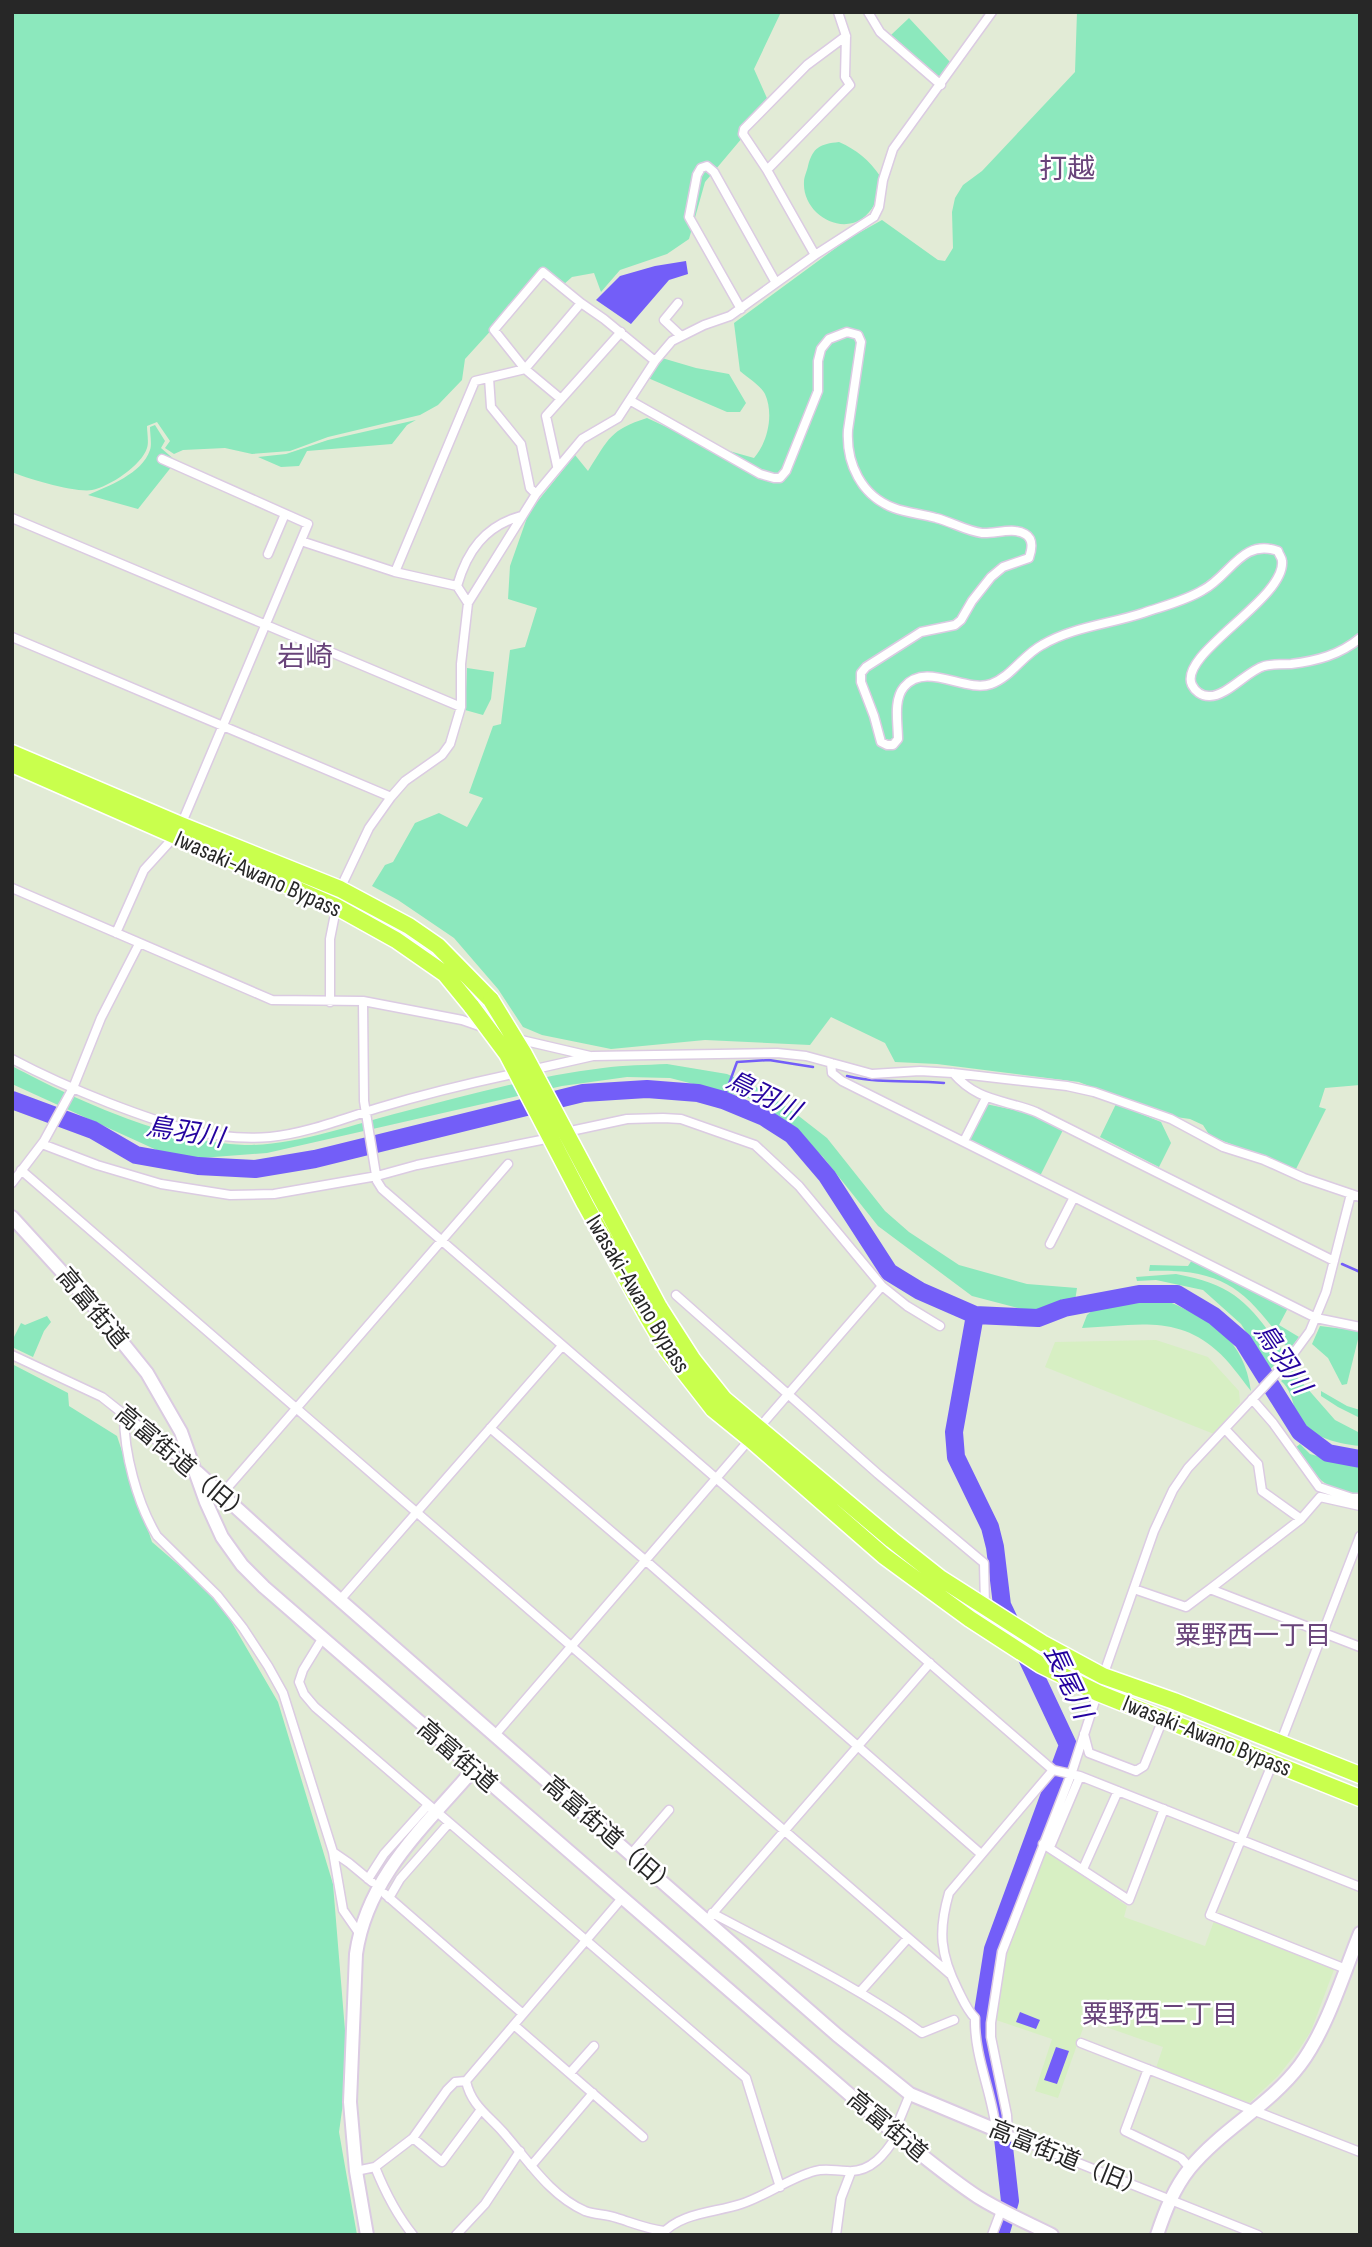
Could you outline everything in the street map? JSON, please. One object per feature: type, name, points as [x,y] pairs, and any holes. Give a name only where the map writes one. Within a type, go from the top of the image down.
[{"type":"highway","name":"Iwasaki-Awano Bypass","points":[[12,752],[335,906],[396,940],[445,974],[507,1054],[585,1204],[653,1311],[754,1434],[884,1556],[1041,1665],[1098,1693],[1360,1798]]},
{"type":"highway","name":"Iwasaki-Awano Bypass","points":[[12,764],[178,831],[340,889],[409,926],[438,946],[491,1000],[524,1054],[653,1311]]},
{"type":"highway","name":"Iwasaki-Awano Bypass","points":[[754,1434],[940,1578],[1032,1637],[1102,1676],[1360,1776]]},
{"type":"street","points":[[767,170],[850,85],[845,77],[846,36],[838,12]]},
{"type":"street","points":[[868,12],[880,32],[941,85]]},
{"type":"street","points":[[330,1002],[330,939],[340,889],[369,828],[391,797],[405,780],[442,755],[455,732],[461,707],[461,664],[468,603],[521,516],[557,466],[582,439],[618,418],[655,361],[672,341],[730,316],[814,255],[874,217],[879,207],[883,180],[893,149],[992,12]]},
{"type":"street","points":[[814,255],[767,170],[743,134],[744,129],[807,65],[846,36]]},
{"type":"street","points":[[741,309],[689,217],[697,175],[701,168],[707,166],[714,172],[776,284]]},
{"type":"street","points":[[561,399],[525,369],[494,330],[543,272],[655,361]]},
{"type":"street","points":[[395,572],[475,381],[525,369],[581,303]]},
{"type":"street","points":[[678,303],[664,320],[681,336]]},
{"type":"street","points":[[557,466],[547,416],[621,332]]},
{"type":"street","points":[[631,401],[760,474],[780,478],[786,471],[818,391],[818,361],[821,349],[829,339],[847,332],[858,335],[861,342],[847,444],[850,462],[861,483],[877,501],[896,509],[936,518],[973,532],[1023,532],[1031,539],[1032,550],[1029,558],[1003,567],[991,577],[955,625],[921,632],[866,667],[861,673],[881,742],[887,745],[893,745],[898,739],[898,699],[905,686],[919,679],[936,677],[977,686],[991,684],[1004,677],[1038,647],[1055,638],[1118,621],[1204,590],[1242,555],[1253,549],[1267,547],[1278,551],[1282,561],[1280,573],[1239,621],[1192,666],[1189,677],[1192,687],[1199,693],[1217,695],[1263,666],[1306,662],[1325,657],[1360,638]]},
{"type":"street","points":[[489,378],[491,407],[521,444],[530,488],[536,494]]},
{"type":"street","points":[[116,933],[144,870],[178,831],[308,524],[162,459]]},
{"type":"street","points":[[268,554],[285,514]]},
{"type":"street","points":[[457,586],[462,567],[472,548],[486,533],[505,520],[521,516]]},
{"type":"street","points":[[12,518],[461,707]]},
{"type":"street","points":[[301,541],[395,572],[457,586],[468,603]]},
{"type":"street","points":[[12,637],[391,797]]},
{"type":"street","points":[[12,888],[272,1000],[363,1001],[463,1020],[520,1041],[593,1056]]},
{"type":"street","points":[[12,1183],[43,1143],[72,1090],[101,1018],[139,944]]},
{"type":"street","points":[[363,1001],[365,1114],[376,1174],[382,1189],[1053,1770],[1076,1774],[1360,1887]]},
{"type":"street","points":[[12,1059],[72,1090],[162,1123],[196,1132],[247,1137],[290,1134],[451,1087],[593,1056],[777,1053],[806,1056],[872,1074],[954,1073],[1067,1086],[1120,1100],[1171,1119],[1223,1147],[1355,1195],[1316,1318],[1303,1342],[1198,1456],[1173,1490],[1154,1531],[1102,1676],[1084,1734],[1076,1774],[1002,1952],[986,2054],[994,2108],[1002,2132]]},
{"type":"street","points":[[831,1063],[832,1073],[842,1081],[1316,1318],[1360,1327]]},
{"type":"street","points":[[954,1073],[964,1085],[986,1098],[1035,1112],[1334,1261]]},
{"type":"street","points":[[964,1141],[986,1098]]},
{"type":"street","points":[[43,1143],[97,1165],[161,1184],[230,1195],[274,1194],[539,1142],[574,1130],[615,1121],[681,1119],[755,1145],[799,1186],[883,1286],[907,1306],[940,1326]]},
{"type":"street","points":[[222,1493],[509,1164]]},
{"type":"street","points":[[21,1170],[950,1974]]},
{"type":"street","points":[[1050,1244],[1074,1197]]},
{"type":"street","name":"高富街道","points":[[12,1217],[93,1306],[146,1373],[181,1432],[206,1502],[222,1537],[242,1565],[264,1587],[896,2134],[943,2172],[1007,2213],[1052,2235]]},
{"type":"street","points":[[495,1735],[883,1286]]},
{"type":"street","points":[[676,1295],[984,1563],[992,1611]]},
{"type":"street","points":[[340,1600],[562,1346]]},
{"type":"street","name":"高富街道（旧）","points":[[12,1355],[102,1397],[197,1472],[631,1854],[710,1917],[837,2035],[910,2094],[1258,2235]]},
{"type":"street","points":[[1253,1398],[1319,1487],[1360,1498]]},
{"type":"street","points":[[124,1415],[131,1468],[156,1536],[217,1595],[268,1665],[283,1693],[333,1852],[343,1910],[359,1933]]},
{"type":"street","points":[[490,1429],[645,1560],[981,1854]]},
{"type":"street","points":[[1225,1429],[1258,1464],[1262,1491],[1301,1519]]},
{"type":"street","points":[[1135,1589],[1186,1607],[1301,1519],[1320,1497],[1360,1506]]},
{"type":"street","points":[[1280,1744],[1360,1536]]},
{"type":"street","points":[[1210,1588],[1360,1647]]},
{"type":"street","points":[[322,1639],[303,1670],[299,1682],[304,1694],[315,1707],[746,2078],[780,2187]]},
{"type":"street","points":[[930,1663],[710,1917],[860,1992],[922,2033],[954,2020]]},
{"type":"street","points":[[1084,1734],[1088,1753],[1136,1771],[1144,1766],[1163,1719]]},
{"type":"street","points":[[1273,1762],[1210,1915],[1346,1969]]},
{"type":"street","points":[[333,1852],[370,1881],[384,1854],[473,1770]]},
{"type":"street","points":[[989,2023],[977,2019],[968,2011],[950,1974],[943,1956],[941,1936],[944,1910],[949,1893],[1053,1770]]},
{"type":"street","points":[[1083,1869],[1118,1791]]},
{"type":"street","points":[[367,2235],[356,2171],[350,2102],[355,1966],[359,1933],[378,1885],[433,1808]]},
{"type":"street","points":[[1046,1845],[1129,1900],[1164,1809]]},
{"type":"street","points":[[631,1854],[669,1810]]},
{"type":"street","points":[[449,1823],[387,1896],[523,2014]]},
{"type":"street","points":[[356,2171],[375,2167],[413,2138],[447,2090],[455,2082],[466,2081],[623,1897]]},
{"type":"street","points":[[1157,2235],[1169,2200],[1190,2168],[1220,2139],[1275,2094],[1300,2065],[1316,2041],[1360,1933]]},
{"type":"street","points":[[860,1992],[908,1938]]},
{"type":"street","points":[[977,2019],[975,2037],[986,2054],[1007,2115],[1002,2132]]},
{"type":"street","points":[[514,2025],[643,2137]]},
{"type":"street","points":[[1081,2043],[1360,2152]]},
{"type":"street","points":[[570,2073],[594,2046]]},
{"type":"street","points":[[1148,2069],[1125,2131],[1181,2158],[1190,2168]]},
{"type":"street","points":[[466,2081],[469,2094],[480,2111],[495,2123],[559,2194],[581,2209],[594,2214],[614,2217],[662,2233],[672,2224],[696,2214],[741,2204],[817,2170],[851,2172],[874,2164],[885,2154],[896,2134],[910,2094]]},
{"type":"street","points":[[531,2166],[593,2093]]},
{"type":"street","points":[[413,2138],[442,2162],[480,2111]]},
{"type":"street","points":[[456,2235],[485,2204],[520,2151]]},
{"type":"street","points":[[375,2167],[387,2196],[413,2235]]},
{"type":"street","points":[[836,2235],[841,2198],[851,2172]]},
{"type":"street","points":[[992,2235],[1007,2213]]},
{"type":"shaded area","points":[[12,12],[781,12],[754,69],[770,105],[705,182],[689,239],[667,254],[620,270],[601,292],[594,273],[572,277],[563,285],[545,271],[465,359],[462,380],[438,405],[420,415],[328,437],[290,451],[252,454],[225,448],[183,450],[174,454],[165,448],[170,441],[157,422],[147,426],[147,448],[132,468],[107,485],[85,490],[52,485],[12,472]]},
{"type":"shaded area","points":[[1077,12],[1360,12],[1360,1085],[1325,1088],[1319,1107],[1326,1109],[1296,1169],[1210,1136],[1203,1125],[1190,1119],[1162,1115],[1079,1082],[937,1064],[895,1062],[885,1043],[831,1017],[810,1045],[705,1040],[611,1049],[542,1035],[523,1027],[498,989],[454,938],[398,900],[372,886],[385,865],[393,862],[415,823],[439,813],[467,827],[483,798],[469,793],[493,726],[501,724],[510,650],[525,647],[537,608],[508,599],[510,566],[529,512],[575,455],[588,471],[601,450],[618,431],[647,418],[701,443],[754,458],[763,444],[768,428],[768,402],[763,391],[740,371],[734,323],[848,239],[882,220],[938,260],[945,261],[953,248],[952,212],[955,198],[963,185],[982,171],[1075,72]]},
{"type":"shaded area","points":[[909,18],[950,62],[941,77],[938,78],[891,35]]},
{"type":"shaded area","points":[[839,142],[862,156],[880,176],[876,200],[866,215],[855,222],[843,224],[831,222],[811,207],[804,182],[815,151],[822,145]]},
{"type":"shaded area","points":[[686,261],[688,274],[669,280],[631,324],[596,300],[620,276]]},
{"type":"shaded area","points":[[662,358],[729,374],[746,403],[740,412],[727,412],[648,378]]},
{"type":"shaded area","points":[[416,420],[407,425],[392,444],[307,451],[299,466],[281,467],[258,457],[286,454],[328,440]]},
{"type":"shaded area","points":[[155,425],[165,441],[161,448],[176,461],[138,509],[88,495],[124,478],[140,466],[150,450],[150,427]]},
{"type":"shaded area","points":[[467,668],[494,672],[491,699],[483,715],[465,710]]},
{"type":"shaded area","points":[[667,1064],[727,1074],[756,1087],[791,1110],[827,1138],[885,1211],[909,1232],[959,1265],[1027,1284],[1077,1288],[1075,1301],[1030,1311],[972,1296],[878,1226],[823,1157],[780,1118],[752,1099],[670,1078],[627,1077],[562,1086],[267,1153],[201,1158],[185,1158],[161,1152],[12,1084],[12,1066],[67,1094],[128,1119],[191,1138],[252,1145],[308,1137],[552,1076],[611,1067]]},
{"type":"shaded area","points":[[981,1103],[1024,1112],[1063,1130],[1040,1176],[965,1137]]},
{"type":"shaded area","points":[[1116,1104],[1161,1122],[1171,1143],[1159,1167],[1100,1137]]},
{"type":"shaded area","points":[[1192,1260],[1288,1308],[1279,1325],[1299,1337],[1289,1350],[1260,1312],[1232,1287],[1197,1274],[1149,1271],[1150,1265],[1188,1266]]},
{"type":"shaded area","points":[[1176,1274],[1214,1284],[1228,1291],[1251,1310],[1284,1353],[1270,1370],[1241,1324],[1203,1290],[1156,1280],[1137,1281],[1136,1277]]},
{"type":"shaded area","points":[[1167,1301],[1212,1324],[1223,1334],[1241,1358],[1251,1391],[1221,1354],[1185,1331],[1152,1325],[1082,1328],[1087,1315],[1098,1306]]},
{"type":"shaded area","points":[[47,1316],[51,1322],[44,1331],[33,1357],[12,1347],[12,1341],[21,1323],[25,1325]]},
{"type":"shaded area","points":[[1320,1326],[1360,1331],[1347,1384],[1342,1385],[1328,1358],[1312,1344]]},
{"type":"shaded area","points":[[1156,1340],[1208,1357],[1239,1391],[1240,1403],[1214,1434],[1045,1367],[1055,1342]]},
{"type":"shaded area","points":[[12,1364],[68,1393],[69,1406],[117,1436],[152,1542],[218,1599],[278,1702],[333,1884],[348,2067],[339,2132],[357,2235],[12,2235]]},
{"type":"shaded area","points":[[1292,1371],[1335,1420],[1360,1433],[1360,1446],[1322,1437],[1306,1427],[1295,1410],[1289,1391],[1281,1381]]},
{"type":"shaded area","points":[[1321,1391],[1360,1410],[1360,1418],[1321,1396]]},
{"type":"shaded area","points":[[1300,1444],[1310,1454],[1360,1468],[1360,1495],[1329,1486],[1308,1466],[1295,1448]]},
{"type":"shaded area","points":[[1045,1850],[1127,1906],[1124,1917],[1205,1946],[1214,1921],[1335,1967],[1311,2031],[1278,2076],[1248,2104],[1156,2068],[1163,2047],[1086,2020],[1058,2098],[1035,2091],[1052,2039],[996,2020],[1006,1954]]},
{"type":"shaded area","points":[[1020,2012],[1040,2020],[1036,2029],[1016,2022]]},
{"type":"shaded area","points":[[1056,2047],[1069,2051],[1057,2084],[1044,2080]]},
{"type":"waterway","points":[[723,1100],[737,1062],[769,1060],[813,1067]]},
{"type":"waterway","points":[[847,1076],[883,1081],[944,1083]]},
{"type":"waterway","name":"鳥羽川","points":[[12,1100],[93,1130],[136,1155],[198,1166],[255,1169],[315,1159],[583,1093],[647,1089],[698,1093],[764,1117],[792,1135],[827,1176],[889,1272],[920,1291],[975,1315],[1038,1318],[1064,1308],[1139,1294],[1177,1294],[1214,1316],[1243,1341],[1300,1432],[1328,1453],[1360,1459]]},
{"type":"waterway","points":[[1342,1264],[1360,1272]]},
{"type":"waterway","name":"長尾川","points":[[975,1315],[954,1432],[956,1457],[990,1527],[1002,1605],[1068,1745],[993,1949],[983,2012],[982,2041],[994,2081],[999,2112]]},
{"type":"waterway","name":"長尾川","points":[[1000,2235],[1010,2201],[1003,2138]]},
{"type":"district","name":"打越","points":[[1067,169]]},
{"type":"district","name":"岩崎","points":[[305,657]]},
{"type":"district","name":"粟野西一丁目","points":[[1253,1636]]},
{"type":"district","name":"粟野西二丁目","points":[[1160,2015]]}]
